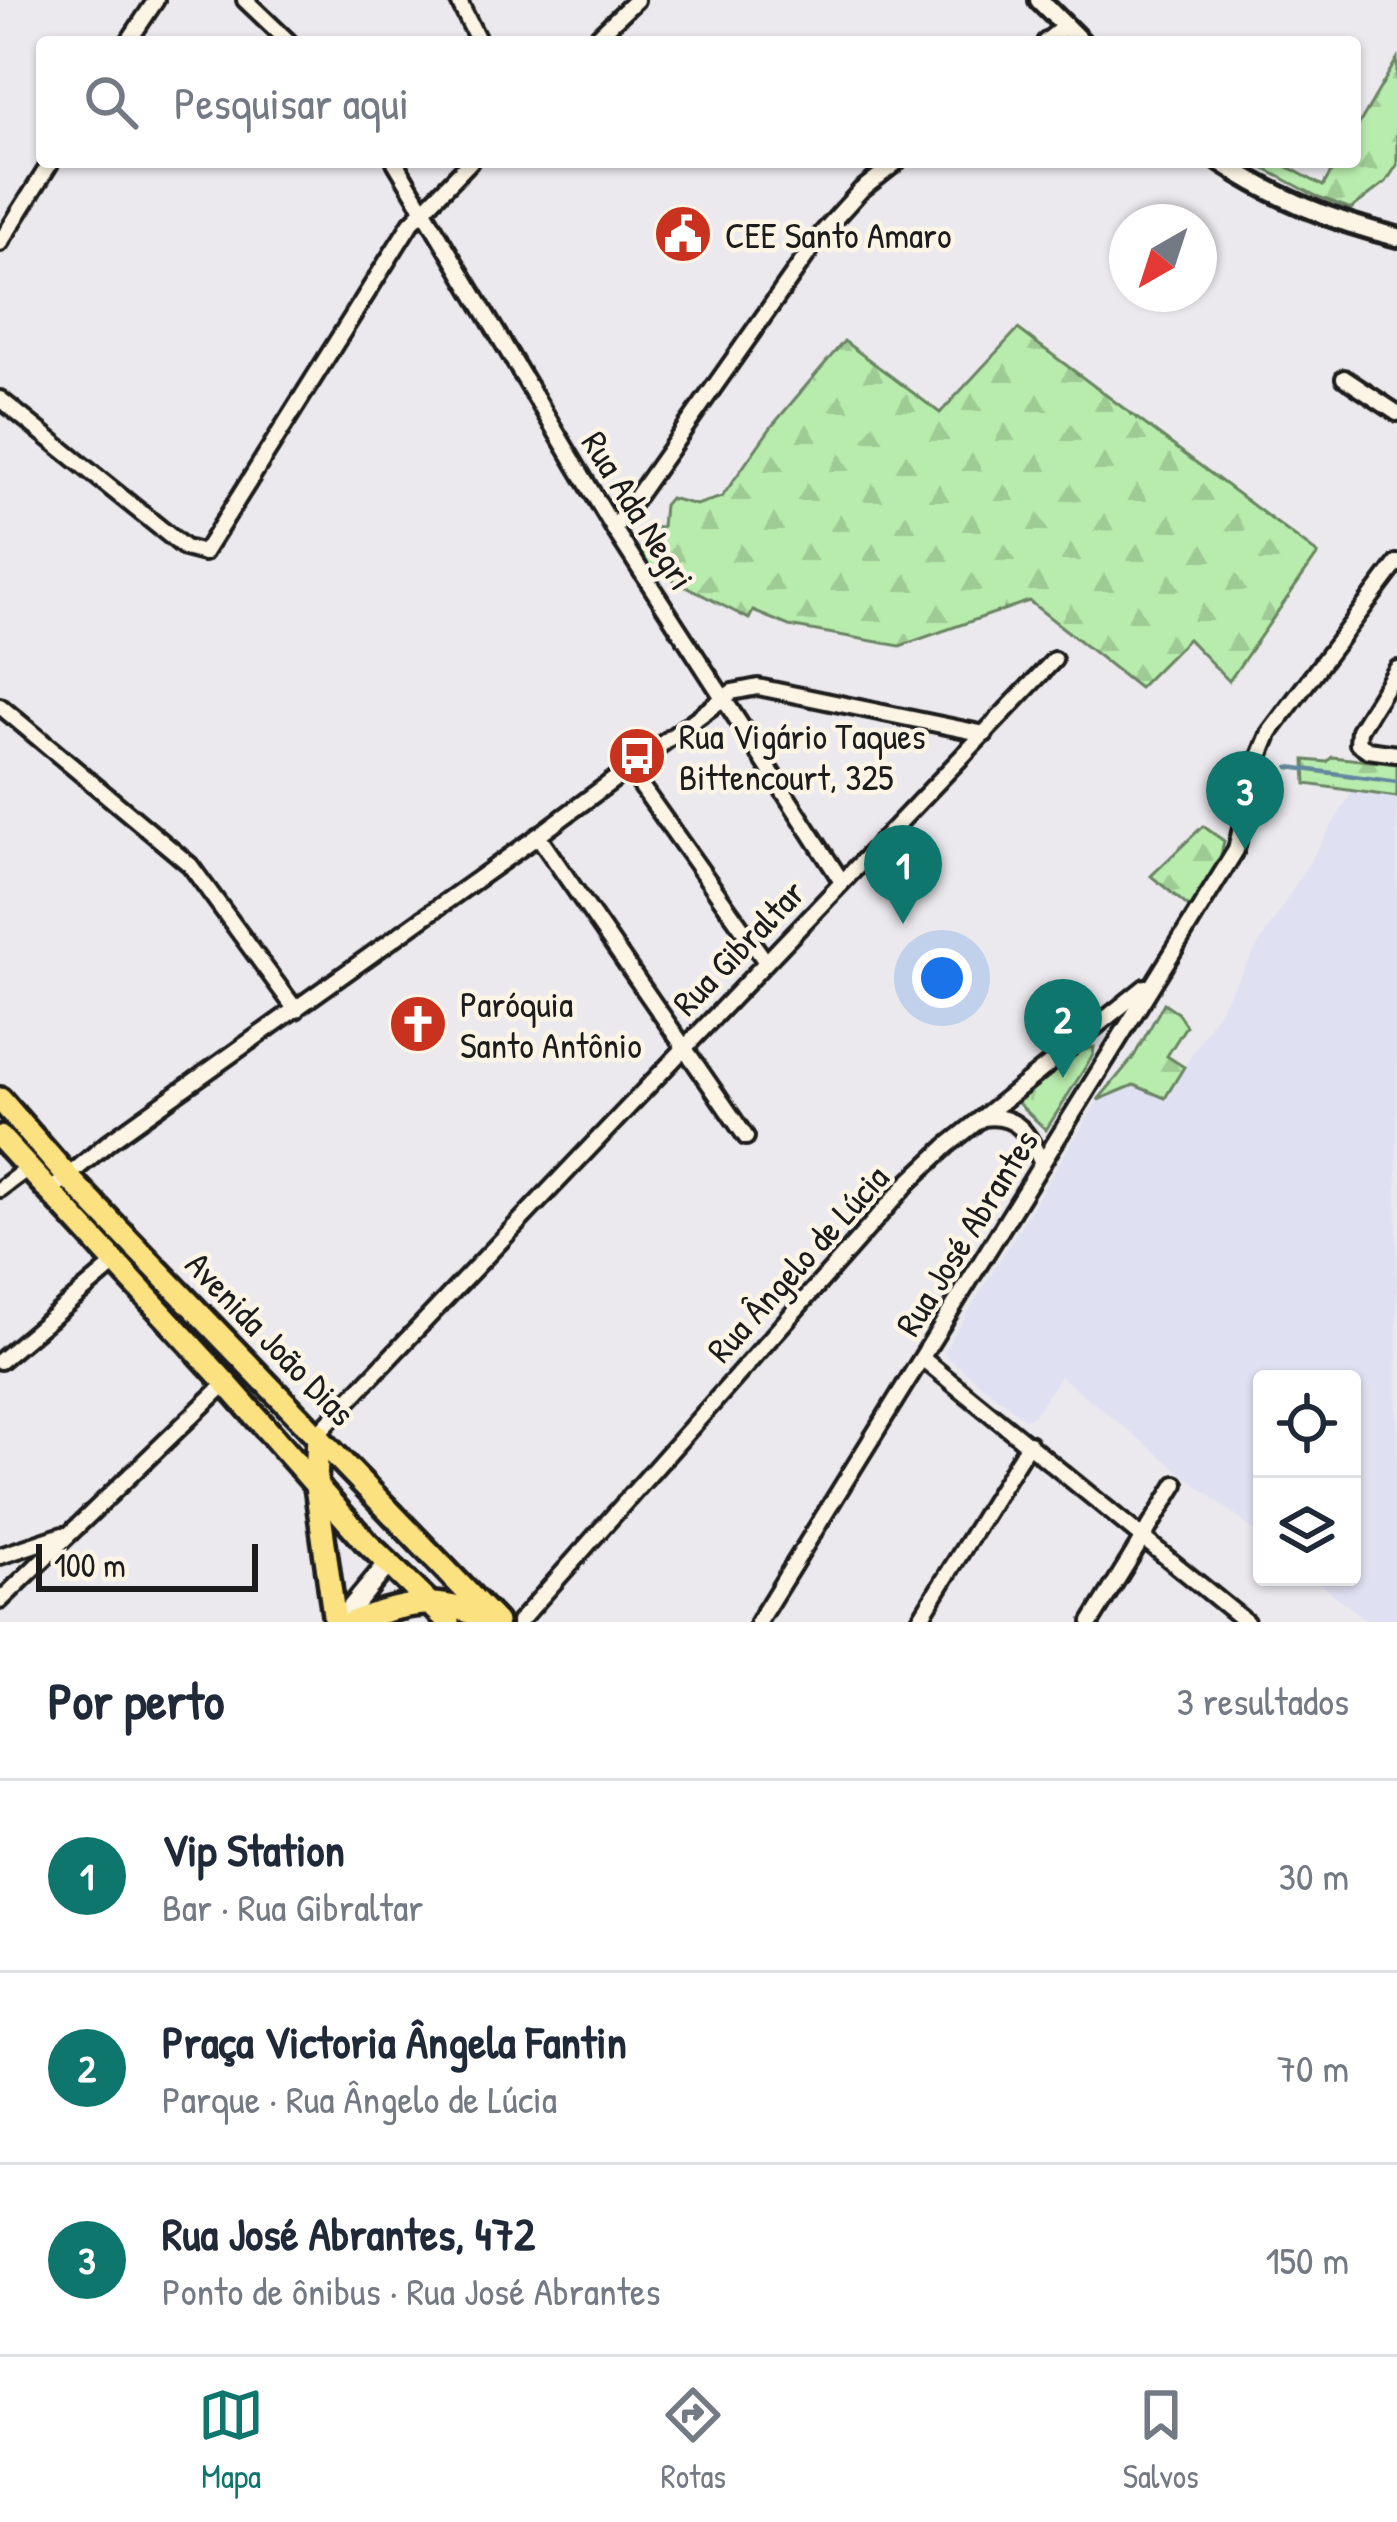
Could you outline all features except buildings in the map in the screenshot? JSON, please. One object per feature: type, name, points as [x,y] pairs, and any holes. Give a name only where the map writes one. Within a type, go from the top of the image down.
[{"type":"main road","name":"Avenida João Dias","points":[[0,1099],[492,1622]]},
{"type":"main road","name":"Avenida João Dias","points":[[0,1137],[387,1565],[449,1622]]},
{"type":"main road","points":[[318,1433],[316,1486],[337,1622]]},
{"type":"main road","points":[[337,1622],[387,1565]]},
{"type":"main road","points":[[352,1622],[398,1605],[425,1602],[468,1609],[492,1622]]},
{"type":"street","points":[[132,36],[156,0]]},
{"type":"street","points":[[245,0],[283,36]]},
{"type":"street","points":[[458,0],[476,36]]},
{"type":"street","points":[[598,36],[636,0]]},
{"type":"street","points":[[1040,0],[1075,36]]},
{"type":"street","points":[[1052,36],[1065,26]]},
{"type":"street","points":[[0,243],[47,168]]},
{"type":"street","name":"Rua Ada Negri","points":[[398,168],[614,529],[842,882]]},
{"type":"street","points":[[0,398],[185,548],[199,554],[208,549],[381,268],[423,210],[464,168]]},
{"type":"street","points":[[614,529],[823,232],[860,191],[889,168]]},
{"type":"street","points":[[1231,168],[1315,213],[1397,237]]},
{"type":"street","points":[[1343,378],[1397,413]]},
{"type":"street","name":"Rua José Abrantes","points":[[758,1622],[1236,850],[1254,771],[1270,732],[1397,563]]},
{"type":"street","name":"Rua Gibraltar","points":[[318,1433],[1054,660]]},
{"type":"street","points":[[1397,669],[1359,730],[1358,743],[1368,750],[1397,754]]},
{"type":"street","points":[[49,1192],[721,699],[758,687],[985,734]]},
{"type":"street","points":[[0,706],[190,865],[296,1010]]},
{"type":"street","points":[[629,769],[766,962]]},
{"type":"street","points":[[538,836],[746,1137]]},
{"type":"street","name":"Rua Ângelo de Lúcia","points":[[519,1622],[877,1216],[933,1159],[1154,980]]},
{"type":"street","points":[[1088,1030],[1113,1052]]},
{"type":"street","points":[[982,1118],[1001,1115],[1021,1126],[1042,1164]]},
{"type":"street","points":[[0,1189],[28,1168]]},
{"type":"street","points":[[0,1361],[116,1263]]},
{"type":"street","points":[[923,1359],[1246,1622]]},
{"type":"street","points":[[0,1601],[226,1383]]},
{"type":"street","points":[[918,1622],[1029,1443]]},
{"type":"street","points":[[1090,1622],[1176,1484]]},
{"type":"street","points":[[0,1556],[68,1534]]},
{"type":"shaded area","points":[[1354,789],[1397,797],[1397,1622],[1368,1622],[1323,1586],[1361,1586],[1361,1370],[1253,1370],[1253,1530],[1060,1376],[1034,1415],[1025,1419],[944,1351],[1098,1100],[1134,1085],[1165,1098]]},
{"type":"green space","points":[[1397,59],[1397,165],[1386,182],[1351,209],[1263,168],[1290,168],[1323,186],[1334,168],[1361,168],[1361,121]]},
{"type":"green space","points":[[1018,329],[1318,554],[1229,681],[1188,639],[1139,688],[1029,601],[900,646],[789,626],[753,611],[749,619],[662,574],[658,567],[652,571],[640,553],[648,529],[662,527],[664,505],[670,498],[696,505],[722,497],[772,426],[844,341],[940,413]]},
{"type":"green space","points":[[1332,757],[1397,764],[1397,797],[1306,784],[1305,760],[1327,762]]},
{"type":"green space","points":[[1203,826],[1224,841],[1220,860],[1190,908],[1151,876]]},
{"type":"green space","points":[[1164,1003],[1186,1026],[1167,1056],[1184,1067],[1165,1098],[1134,1085],[1098,1100],[1133,1058]]},
{"type":"green space","points":[[1094,1047],[1046,1130],[1017,1102],[1081,1051]]},
{"type":"waterway","points":[[1289,767],[1397,782]]},
{"type":"place","name":"CEE Santo Amaro","points":[[683,234]]},
{"type":"place","name":"Rua Vigário Taques Bittencourt, 325","points":[[637,756]]},
{"type":"place","name":"Rua José Abrantes, 472","points":[[1245,850]]},
{"type":"place","name":"Vip Station","points":[[903,924]]},
{"type":"place","name":"Paróquia Santo Antônio","points":[[418,1024]]},
{"type":"place","name":"Praça Victoria Ângela Fantin","points":[[1063,1078]]}]
